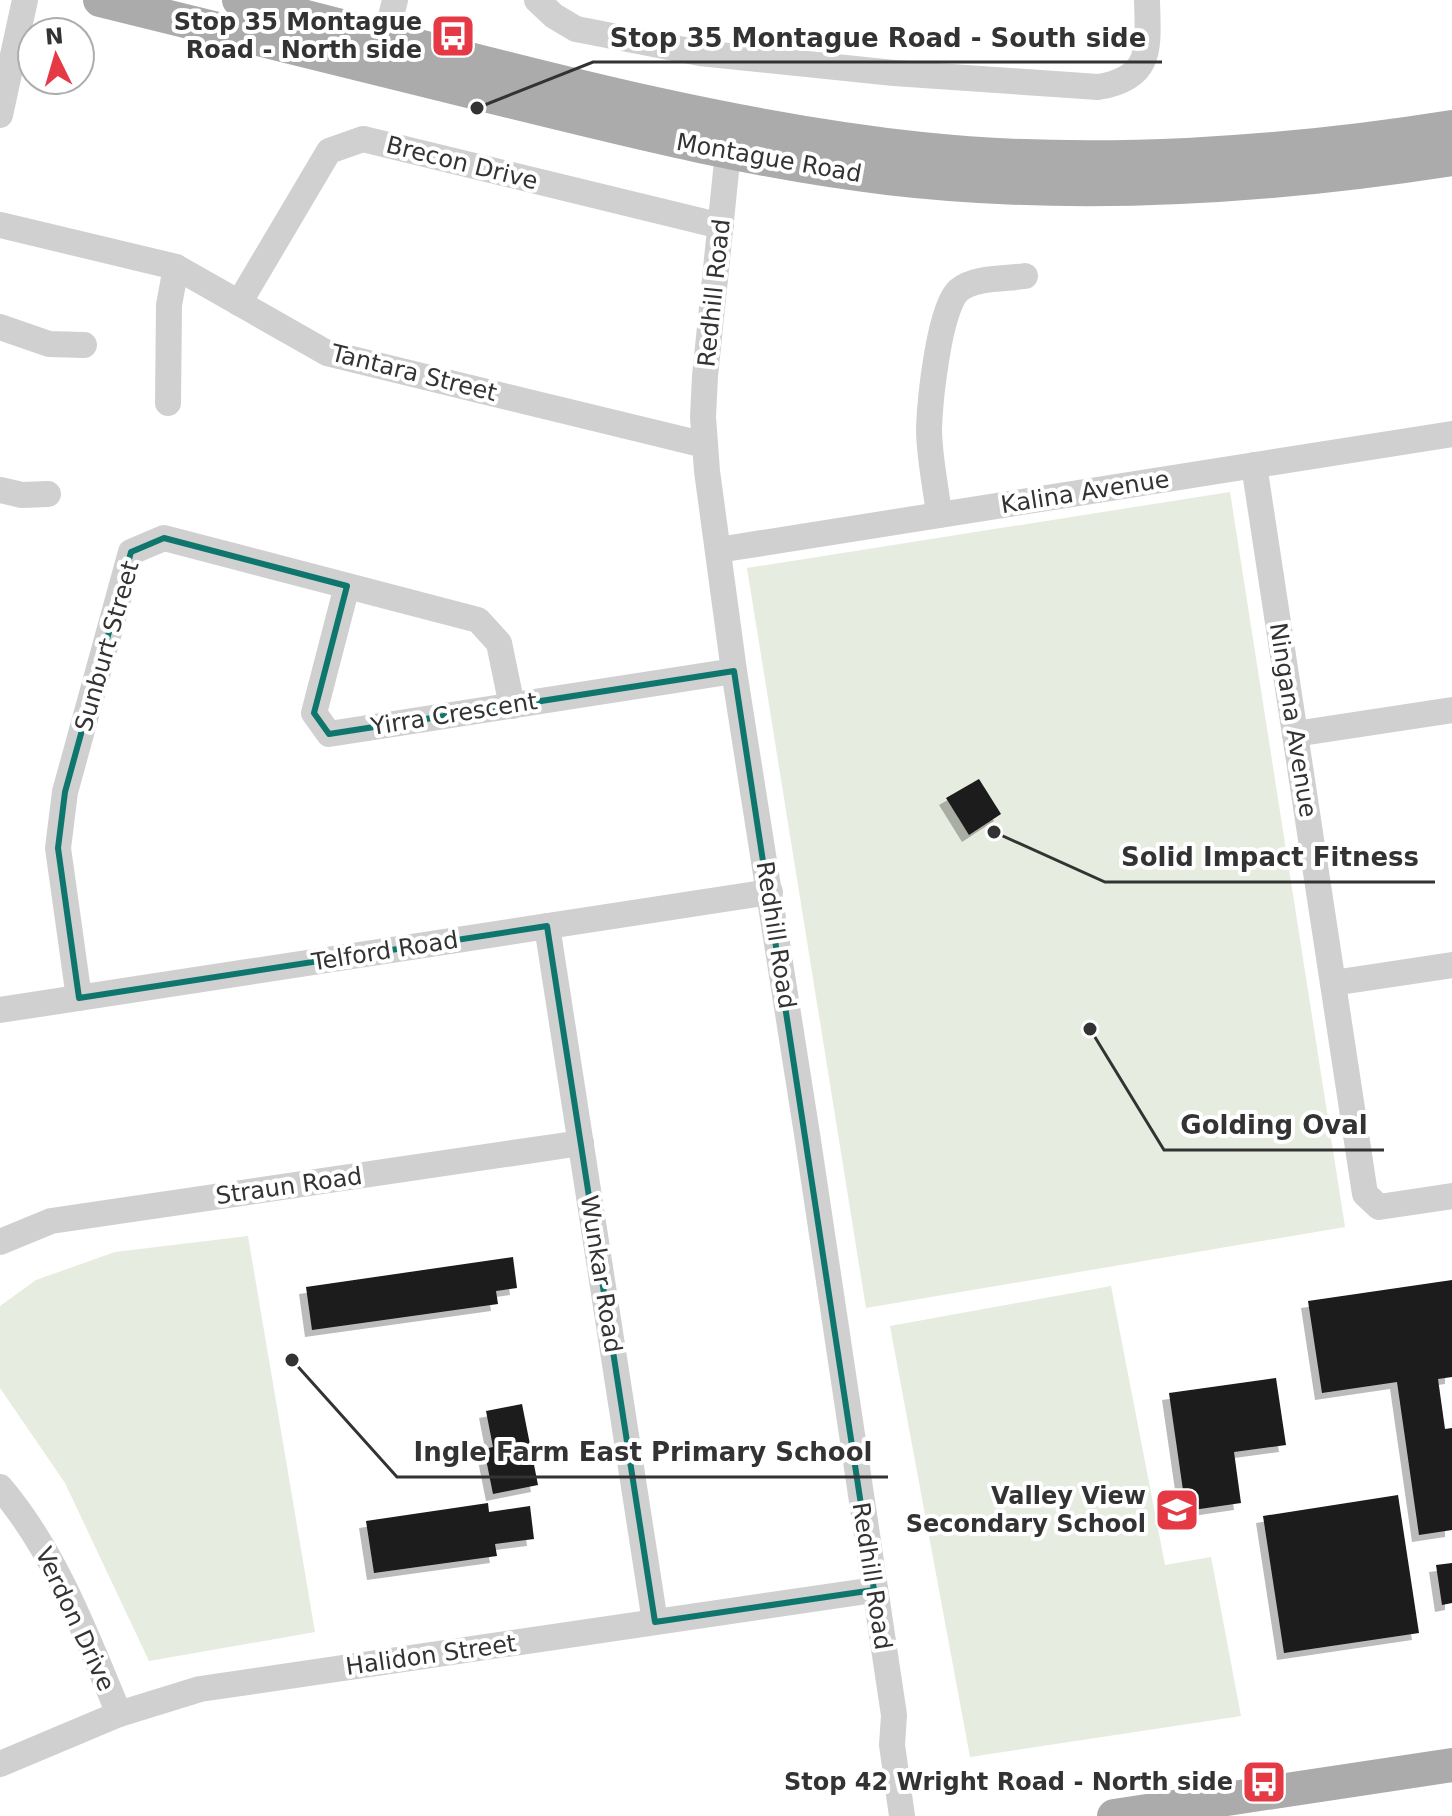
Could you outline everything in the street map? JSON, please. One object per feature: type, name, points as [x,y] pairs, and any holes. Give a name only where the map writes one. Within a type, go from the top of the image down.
[{"type":"main road","name":"Montague Road","points":[[100,0],[381,52]]},
{"type":"main road","name":"Montague Road","points":[[239,0],[381,52],[668,140],[731,137],[1018,155],[1122,156],[1272,148],[1452,127]]},
{"type":"main road","name":"Montague Road","points":[[731,137],[890,178],[1013,187],[1113,190],[1209,186],[1328,177],[1452,159]]},
{"type":"main road","points":[[1114,1816],[1452,1765]]},
{"type":"street","points":[[0,115],[25,0]]},
{"type":"street","points":[[381,52],[395,0]]},
{"type":"street","points":[[537,0],[554,16],[576,29],[700,53],[894,73],[1098,87],[1123,81],[1143,62],[1148,37],[1147,0]]},
{"type":"street","name":"Redhill Road","points":[[731,137],[705,376],[705,445],[734,671],[894,1715],[892,1745],[902,1816]]},
{"type":"street","name":"Brecon Drive","points":[[239,303],[329,151],[363,139],[721,226]]},
{"type":"street","name":"Tantara Street","points":[[0,225],[176,267],[327,353],[705,445]]},
{"type":"street","points":[[168,403],[169,305],[176,267]]},
{"type":"street","points":[[939,515],[929,430],[935,363],[949,306],[957,291],[972,283],[1025,276]]},
{"type":"street","points":[[0,327],[49,344],[84,345]]},
{"type":"street","name":"Kalina Avenue","points":[[718,550],[1452,434]]},
{"type":"street","name":"Ningana Avenue","points":[[1254,465],[1365,1194],[1379,1207],[1452,1196]]},
{"type":"street","points":[[0,490],[22,495],[48,494]]},
{"type":"street","name":"Sunburt Street","points":[[79,998],[58,848],[65,792],[131,552],[164,538],[478,620],[499,643],[512,706]]},
{"type":"street","name":"Yirra Crescent","points":[[347,586],[314,713],[329,734],[734,671]]},
{"type":"street","points":[[1295,734],[1452,710]]},
{"type":"street","name":"Telford Road","points":[[0,1010],[770,892]]},
{"type":"street","name":"Wunkar Road","points":[[547,926],[655,1622]]},
{"type":"street","points":[[1333,983],[1452,965]]},
{"type":"street","name":"Straun Road","points":[[0,1242],[51,1221],[581,1143]]},
{"type":"street","name":"Verdon Drive","points":[[0,1487],[28,1523],[68,1594],[119,1714]]},
{"type":"street","name":"Halidon Street","points":[[0,1764],[119,1714],[200,1689],[874,1590]]},
{"type":"street","name":"Redhill Road","points":[[894,1715],[906,1743],[919,1816]]},
{"type":"highlighted area","points":[[164,538],[347,586],[314,713],[329,734],[734,671],[874,1590],[655,1622],[547,926],[79,998],[58,848],[65,792],[131,552]]},
{"type":"shaded area","points":[[1230,492],[1345,1227],[866,1308],[747,568]]},
{"type":"shaded area","points":[[248,1236],[315,1632],[149,1661],[65,1483],[0,1388],[0,1306],[36,1280],[115,1252]]},
{"type":"shaded area","points":[[1111,1286],[1165,1565],[1211,1557],[1241,1716],[970,1757],[890,1326]]},
{"type":"building","points":[[979,779],[1001,814],[969,835],[946,798]]},
{"type":"building","points":[[513,1257],[517,1288],[496,1291],[498,1304],[312,1330],[306,1287]]},
{"type":"building","points":[[1452,1280],[1452,1377],[1438,1379],[1445,1429],[1452,1428],[1452,1530],[1419,1535],[1397,1382],[1322,1393],[1308,1301]]},
{"type":"building","points":[[1276,1378],[1286,1445],[1234,1452],[1241,1503],[1186,1511],[1169,1393]]},
{"type":"building","points":[[522,1404],[538,1485],[493,1494],[484,1449],[493,1447],[486,1411]]},
{"type":"building","points":[[1398,1495],[1419,1633],[1284,1653],[1263,1516]]},
{"type":"building","points":[[488,1503],[489,1512],[530,1506],[534,1539],[495,1544],[497,1556],[374,1573],[366,1521]]},
{"type":"building","points":[[1452,1563],[1452,1603],[1442,1605],[1436,1565]]},
{"type":"place","name":"Stop 35 Montague Road - North side","points":[[453,36]]},
{"type":"place","name":"Stop 35 Montague Road - South side","points":[[477,108]]},
{"type":"place","name":"Solid Impact Fitness","points":[[994,832]]},
{"type":"place","name":"Golding Oval","points":[[1090,1029]]},
{"type":"place","name":"Ingle Farm East Primary School","points":[[292,1360]]},
{"type":"place","name":"Valley View Secondary School","points":[[1177,1510]]},
{"type":"place","name":"Stop 42 Wright Road - North side","points":[[1264,1782]]}]
